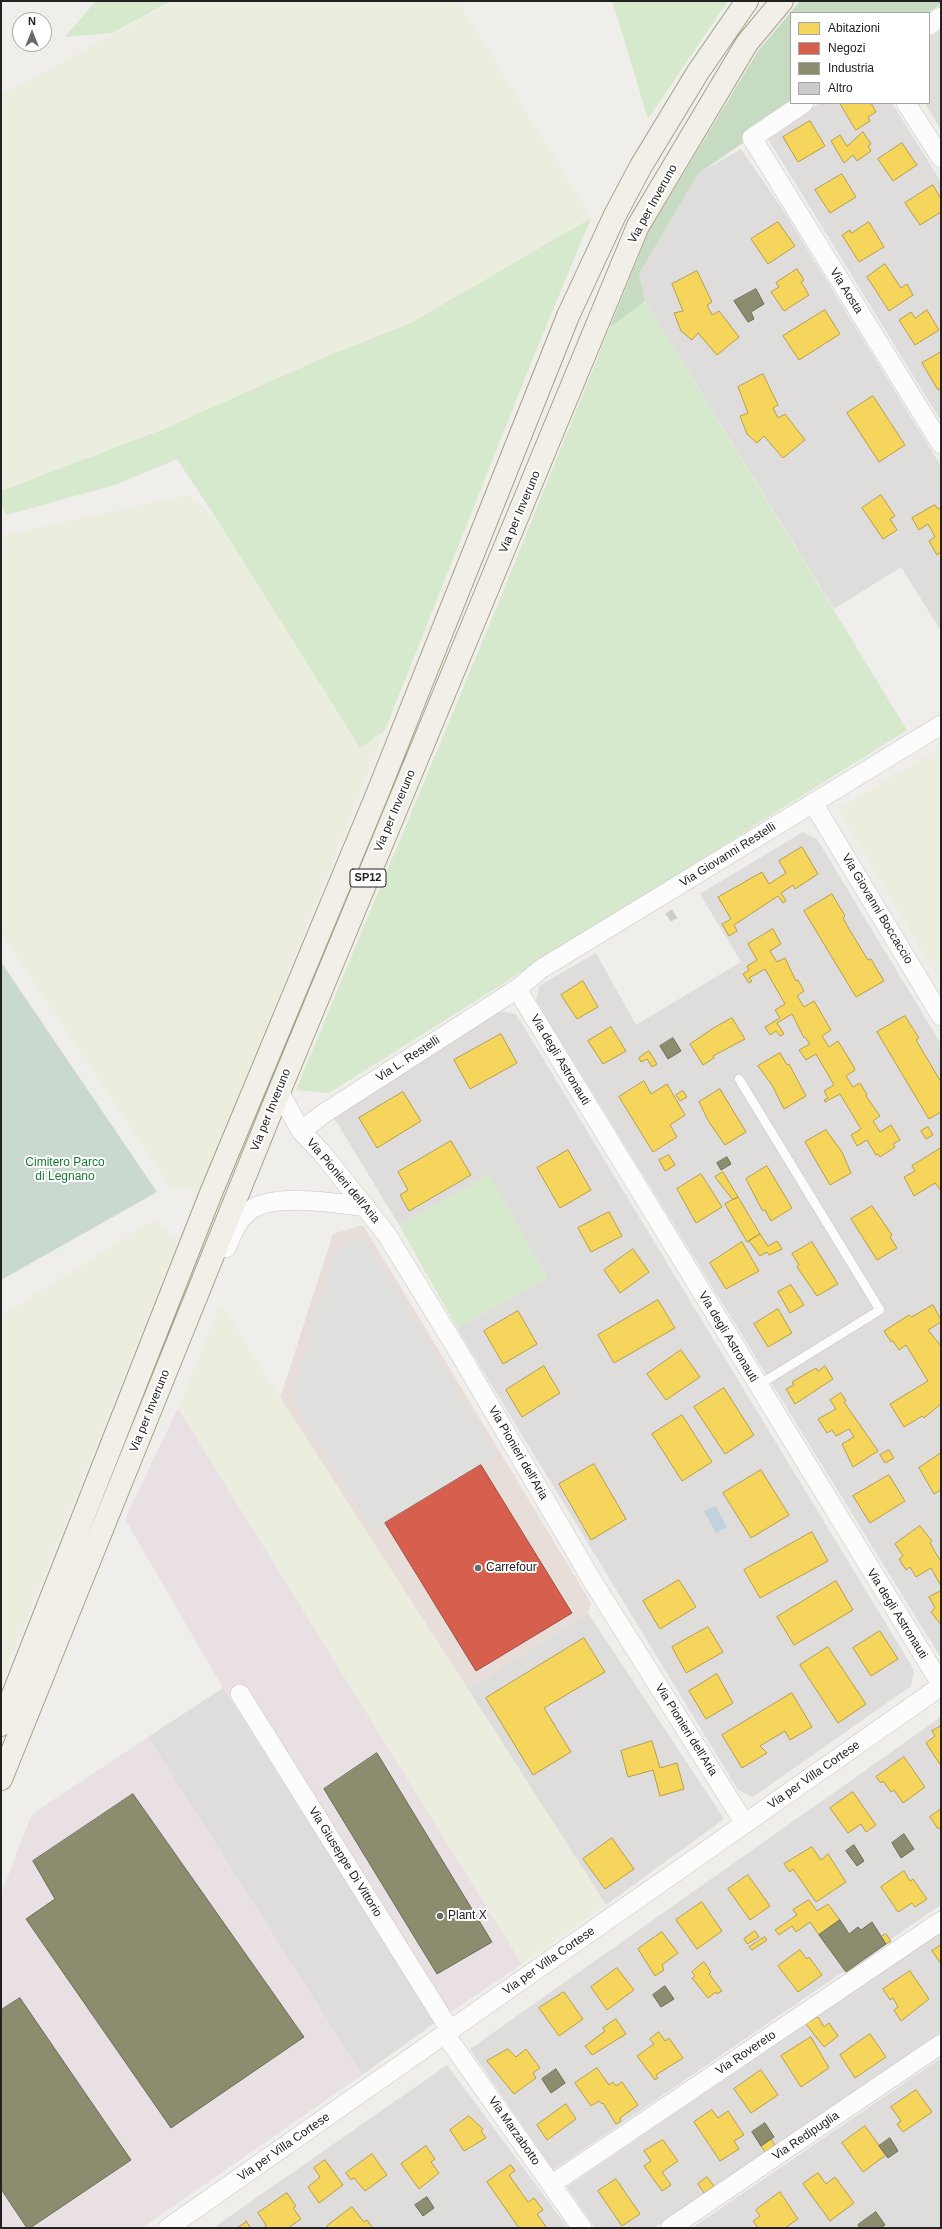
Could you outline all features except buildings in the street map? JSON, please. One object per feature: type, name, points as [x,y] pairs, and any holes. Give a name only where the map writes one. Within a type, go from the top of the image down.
[{"type":"main road","name":"Via per Inveruno","points":[[1,1725],[211,1193],[376,797],[568,316],[615,215],[641,166],[698,72],[748,1]]},
{"type":"main road","name":"Via per Inveruno","points":[[1,1779],[279,1092],[638,226],[747,43],[782,1]]},
{"type":"street","points":[[930,24],[941,17]]},
{"type":"street","name":"Via Aosta","points":[[803,104],[752,138],[941,444]]},
{"type":"street","points":[[907,104],[941,158]]},
{"type":"street","name":"Via Giovanni Restelli","points":[[517,989],[541,969],[941,724]]},
{"type":"street","name":"Via Giovanni Boccaccio","points":[[813,803],[941,1016]]},
{"type":"street","name":"Via L. Restelli","points":[[301,1131],[323,1114],[517,989]]},
{"type":"street","name":"Via degli Astronauti","points":[[517,989],[757,1386],[937,1688]]},
{"type":"street","name":"Via Pionieri dell'Aria","points":[[279,1092],[301,1131],[322,1153],[387,1235],[457,1349],[593,1582],[744,1824]]},
{"type":"street","points":[[107,1516],[127,1485],[234,1229],[248,1211],[269,1203],[305,1200],[366,1207]]},
{"type":"street","name":"Via per Villa Cortese","points":[[168,2228],[937,1688]]},
{"type":"street","name":"Via Giuseppe Di Vittorio","points":[[240,1694],[447,2032]]},
{"type":"street","name":"Via Rovereto","points":[[552,2184],[941,1921]]},
{"type":"street","name":"Via Marzabotto","points":[[447,2032],[582,2228]]},
{"type":"street","name":"Via Redipuglia","points":[[670,2228],[941,2044]]},
{"type":"lane","points":[[739,1079],[880,1310],[757,1386]]},
{"type":"shaded area","points":[[175,1],[458,1],[591,218],[411,323],[164,429],[1,491],[1,95]]},
{"type":"shaded area","points":[[941,30],[941,130],[926,104],[930,104],[930,36]]},
{"type":"shaded area","points":[[818,104],[893,104],[941,182],[941,421],[767,137]]},
{"type":"shaded area","points":[[741,149],[785,213],[941,466],[941,631],[901,567],[834,609],[645,301],[639,274],[698,174]]},
{"type":"shaded area","points":[[188,495],[218,521],[359,748],[385,730],[200,1192],[170,1187],[1,933],[1,537]]},
{"type":"shaded area","points":[[941,748],[941,983],[839,809]]},
{"type":"shaded area","points":[[803,832],[817,839],[941,1044],[941,1658],[536,1001],[539,986],[596,953],[636,1025],[741,962],[700,894]]},
{"type":"shaded area","points":[[497,1011],[516,1014],[914,1670],[911,1686],[753,1797],[738,1790],[457,1328],[547,1278],[489,1175],[399,1225],[333,1116]]},
{"type":"shaded area","points":[[154,1220],[178,1240],[1,1683],[1,1316]]},
{"type":"shaded area","points":[[363,1225],[591,1603],[588,1613],[468,1689],[280,1398],[333,1234]]},
{"type":"shaded area","points":[[363,1237],[497,1454],[373,1531],[291,1397],[337,1251]]},
{"type":"shaded area","points":[[221,1305],[606,1905],[522,1964],[178,1408]]},
{"type":"shaded area","points":[[178,1408],[522,1964],[436,2022],[223,1688],[125,1519]]},
{"type":"shaded area","points":[[588,1613],[724,1819],[606,1905],[468,1689]]},
{"type":"shaded area","points":[[223,1688],[436,2022],[362,2075],[148,1737]]},
{"type":"shaded area","points":[[941,1717],[941,1905],[553,2170],[470,2049]]},
{"type":"shaded area","points":[[148,1737],[362,2075],[142,2228],[1,2228],[1,1894],[32,1814]]},
{"type":"shaded area","points":[[941,1932],[941,2032],[654,2228],[595,2228],[567,2187]]},
{"type":"shaded area","points":[[941,2058],[941,2228],[692,2228]]},
{"type":"shaded area","points":[[447,2065],[568,2228],[213,2228]]},
{"type":"green space","points":[[96,1],[171,1],[112,33],[65,37]]},
{"type":"green space","points":[[612,1],[728,1],[648,119],[613,3]]},
{"type":"green space","points":[[800,1],[941,1],[941,4],[929,12],[791,12]]},
{"type":"green space","points":[[790,13],[790,104],[799,104],[698,174],[639,274],[645,301],[610,327],[649,231],[758,51]]},
{"type":"green space","points":[[591,218],[533,358],[385,730],[360,748],[218,521],[177,459],[115,485],[6,515],[1,503],[1,491],[164,429],[332,354],[411,323]]},
{"type":"green space","points":[[645,301],[907,730],[329,1093],[296,1090],[491,621],[610,327]]},
{"type":"green space","name":"Cimitero Parco di Legnano","points":[[1,962],[157,1192],[1,1280]]},
{"type":"green space","points":[[489,1174],[547,1278],[457,1328],[399,1225]]},
{"type":"water","points":[[716,1506],[727,1527],[716,1533],[704,1511]]},
{"type":"place","name":"Carrefour","points":[[478,1568]]},
{"type":"place","name":"Plant X","points":[[440,1916]]}]
